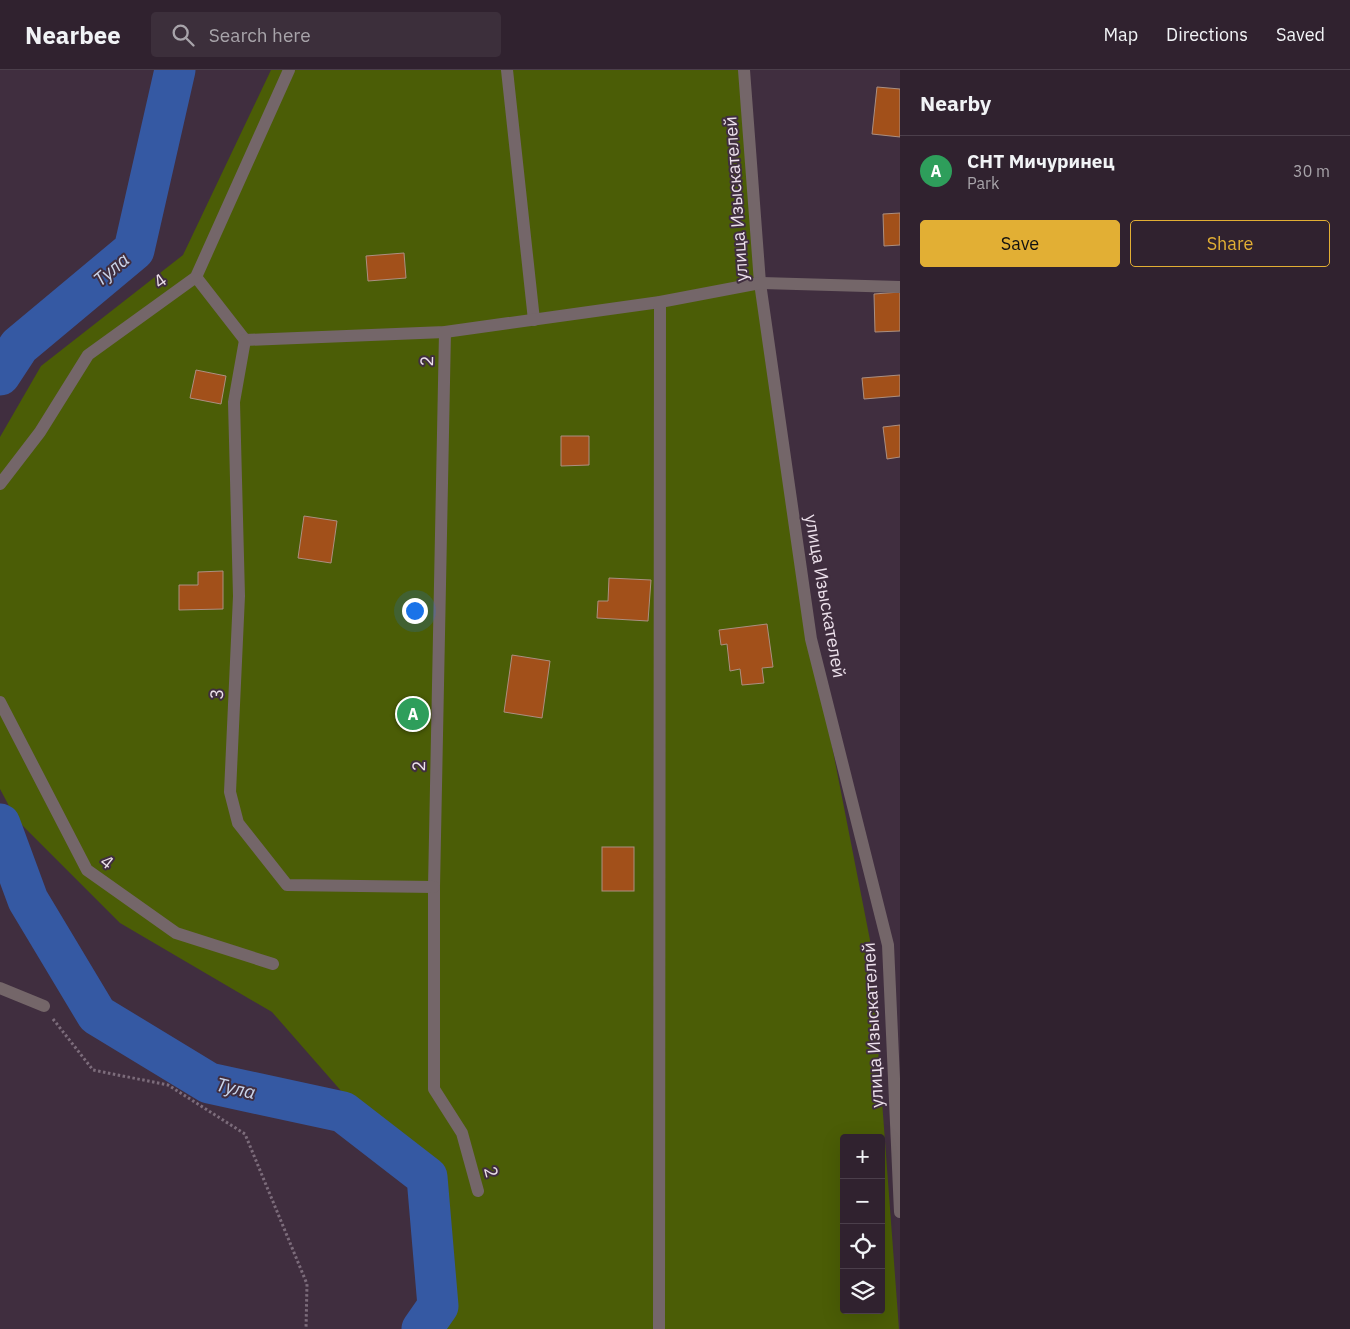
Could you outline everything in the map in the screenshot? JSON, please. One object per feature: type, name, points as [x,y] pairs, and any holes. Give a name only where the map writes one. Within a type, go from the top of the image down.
[{"type":"street","name":"4","points":[[0,484],[40,432],[88,355],[196,276],[289,70]]},
{"type":"street","points":[[507,70],[534,320]]},
{"type":"street","name":"улица Изыскателей","points":[[744,70],[760,283],[811,639],[888,945],[900,1212]]},
{"type":"street","points":[[196,276],[245,340],[445,332],[660,302],[760,283],[900,287]]},
{"type":"street","points":[[659,1329],[660,302]]},
{"type":"street","name":"2","points":[[445,332],[434,887],[434,1089],[462,1133],[478,1191]]},
{"type":"street","name":"3","points":[[245,340],[234,402],[239,596],[230,792],[238,824],[287,885],[434,887]]},
{"type":"street","name":"4","points":[[0,702],[87,870],[176,933],[272,964]]},
{"type":"street","points":[[0,988],[44,1006]]},
{"type":"path","points":[[44,1006],[93,1070],[168,1085],[245,1134],[307,1284],[306,1329]]},
{"type":"green space","points":[[271,70],[744,70],[760,283],[811,639],[870,940],[884,1134],[840,1134],[840,1314],[885,1314],[885,1141],[899,1329],[443,1329],[406,1165],[272,1012],[120,923],[16,819],[0,789],[0,437],[41,366],[183,255]]},
{"type":"building","points":[[877,87],[900,89],[900,137],[872,134]]},
{"type":"building","points":[[900,213],[900,245],[884,246],[883,214]]},
{"type":"building","points":[[404,253],[406,278],[368,281],[366,256]]},
{"type":"building","points":[[900,292],[900,331],[875,332],[874,294]]},
{"type":"building","points":[[196,370],[226,376],[221,404],[190,398]]},
{"type":"building","points":[[900,375],[900,396],[864,399],[862,378]]},
{"type":"building","points":[[900,425],[900,457],[887,459],[883,427]]},
{"type":"building","points":[[561,436],[589,436],[589,465],[561,466]]},
{"type":"building","points":[[304,516],[337,521],[331,563],[298,558]]},
{"type":"building","points":[[223,571],[223,609],[179,610],[179,585],[198,585],[198,572]]},
{"type":"building","points":[[609,578],[651,580],[648,621],[597,618],[598,601],[608,601]]},
{"type":"building","points":[[767,624],[773,667],[762,668],[764,683],[742,685],[740,669],[730,671],[727,644],[721,645],[719,630]]},
{"type":"building","points":[[512,655],[550,661],[542,718],[504,712]]},
{"type":"building","points":[[602,847],[634,847],[634,891],[602,891]]},
{"type":"waterway","name":"Тула","points":[[0,375],[19,346],[134,250],[175,70]]},
{"type":"waterway","name":"Тула","points":[[0,824],[28,900],[97,1015],[209,1083],[343,1112],[427,1177],[438,1306],[422,1329]]},
{"type":"place","name":"СНТ Мичуринец","points":[[413,714]]}]
